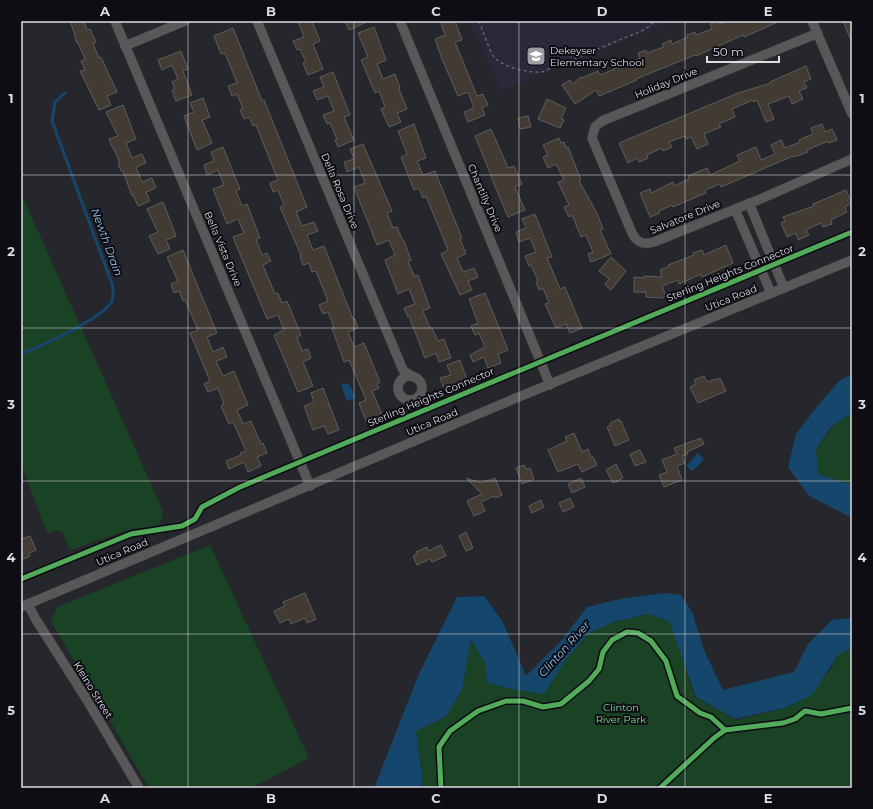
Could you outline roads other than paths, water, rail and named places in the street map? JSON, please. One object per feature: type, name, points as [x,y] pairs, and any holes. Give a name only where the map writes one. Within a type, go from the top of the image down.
[{"type":"street","name":"Bella Vista Drive","points":[[115,21],[310,486]]},
{"type":"street","points":[[125,46],[185,21]]},
{"type":"street","name":"Della Rosa Drive","points":[[258,21],[403,370]]},
{"type":"street","name":"Chantilly Drive","points":[[400,21],[550,385]]},
{"type":"street","points":[[812,21],[852,114]]},
{"type":"street","name":"Holiday Drive","points":[[593,130],[602,121],[818,33]]},
{"type":"street","name":"Salvatore Drive","points":[[593,130],[592,135],[594,142],[632,233],[638,241],[645,244],[735,209],[852,159]]},
{"type":"street","points":[[749,203],[784,288]]},
{"type":"street","points":[[735,209],[771,293]]},
{"type":"street","name":"Utica Road","points":[[25,605],[852,260]]},
{"type":"street","points":[[403,370],[413,377],[420,381],[422,388],[420,395],[414,400],[406,399],[400,394],[399,387],[403,370]]},
{"type":"street","points":[[400,383],[406,378],[413,377]]},
{"type":"street","name":"Kleino Street","points":[[25,605],[35,618],[87,700],[138,788]]},
{"type":"water","points":[[852,374],[852,413],[831,427],[816,449],[818,474],[852,485],[852,518],[809,496],[788,467],[796,434],[839,381]]},
{"type":"water","points":[[344,383],[350,385],[355,398],[347,401],[341,385]]},
{"type":"water","points":[[698,453],[704,459],[693,471],[690,470],[687,465]]},
{"type":"water","name":"Clinton River","points":[[666,593],[681,595],[692,612],[705,652],[723,690],[794,672],[808,644],[832,620],[852,618],[852,647],[838,655],[813,694],[785,708],[735,719],[696,697],[669,621],[648,614],[614,622],[589,633],[567,658],[544,694],[510,689],[486,682],[485,663],[471,640],[462,690],[446,717],[416,731],[421,768],[421,788],[374,788],[418,676],[457,597],[484,596],[503,622],[526,676],[561,641],[587,607],[625,598]]},
{"type":"waterway","name":"Newth Drain","points":[[21,354],[76,329],[106,308],[112,302],[113,297],[112,284],[52,121],[55,102],[65,93]]},
{"type":"place","name":"Dekeyser Elementary School","points":[[536,56]]},
{"type":"park label","name":"Clinton River Park","points":[[621,712]]}]
